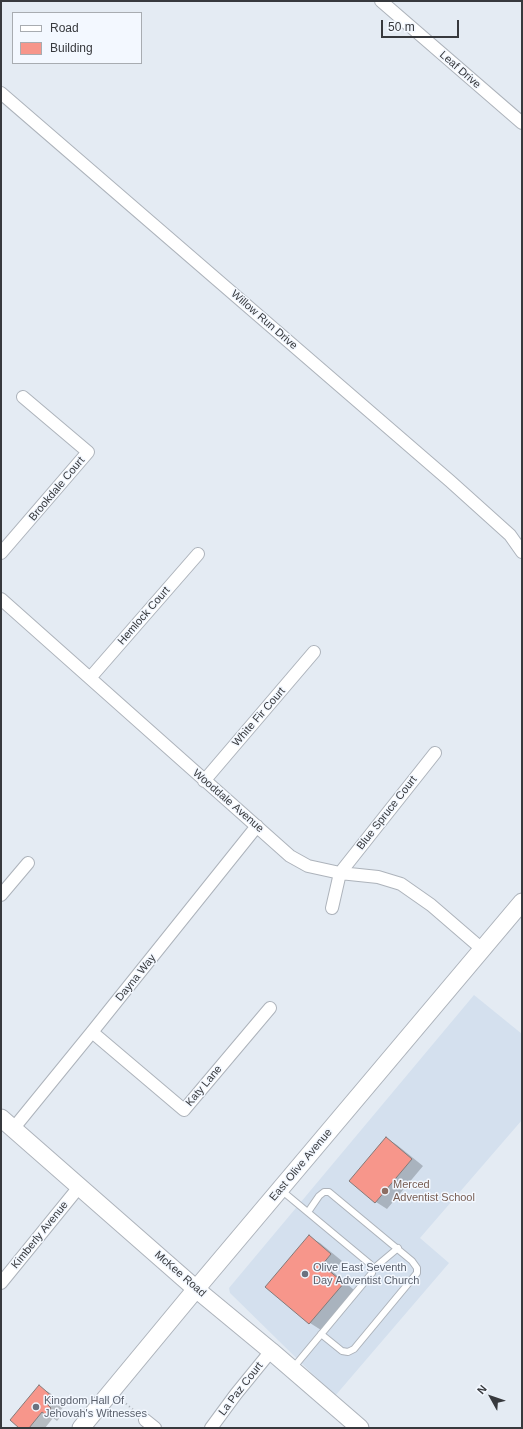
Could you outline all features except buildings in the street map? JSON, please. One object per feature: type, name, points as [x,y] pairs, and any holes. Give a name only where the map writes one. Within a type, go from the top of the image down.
[{"type":"main road","name":"East Olive Avenue","points":[[80,1428],[522,902]]},
{"type":"main road","name":"McKee Road","points":[[7,1124],[196,1289],[360,1428]]},
{"type":"street","name":"Leaf Drive","points":[[381,1],[522,123]]},
{"type":"street","name":"Willow Run Drive","points":[[1,93],[450,481],[510,535],[522,552]]},
{"type":"street","name":"Brookdale Court","points":[[1,553],[88,452],[23,397]]},
{"type":"street","name":"Hemlock Court","points":[[90,678],[198,554]]},
{"type":"street","name":"Wooddale Avenue","points":[[1,599],[290,856],[308,866],[340,873],[378,877],[401,884],[431,905],[482,949]]},
{"type":"street","name":"White Fir Court","points":[[204,781],[314,652]]},
{"type":"street","name":"Blue Spruce Court","points":[[340,873],[435,753]]},
{"type":"street","name":"Dayna Way","points":[[7,1124],[92,1032],[257,826]]},
{"type":"street","points":[[1,895],[28,863]]},
{"type":"street","points":[[332,908],[340,873]]},
{"type":"street","name":"Katy Lane","points":[[92,1032],[184,1110],[270,1008]]},
{"type":"street","name":"Kimberly Avenue","points":[[1,1283],[79,1187]]},
{"type":"street","name":"La Paz Court","points":[[211,1428],[271,1351]]},
{"type":"street","points":[[144,1420],[155,1428]]},
{"type":"lane","points":[[280,1189],[373,1268]]},
{"type":"lane","points":[[308,1212],[319,1196],[324,1192],[329,1192],[398,1248],[417,1268],[417,1273],[354,1348],[348,1352],[342,1351],[321,1334]]},
{"type":"lane","points":[[292,1369],[372,1273],[373,1268],[398,1248]]},
{"type":"path","points":[[123,1401],[144,1420]]},
{"type":"shaded area","name":"Merced Adventist School","points":[[474,995],[522,1034],[522,1120],[420,1238],[449,1263],[335,1396],[230,1293],[229,1288]]},
{"type":"place","name":"Merced Adventist School","points":[[385,1191]]},
{"type":"place","name":"Olive East Seventh Day Adventist Church","points":[[305,1274]]},
{"type":"place","name":"Kingdom Hall Of Jehovah's Witnesses","points":[[36,1407]]}]
